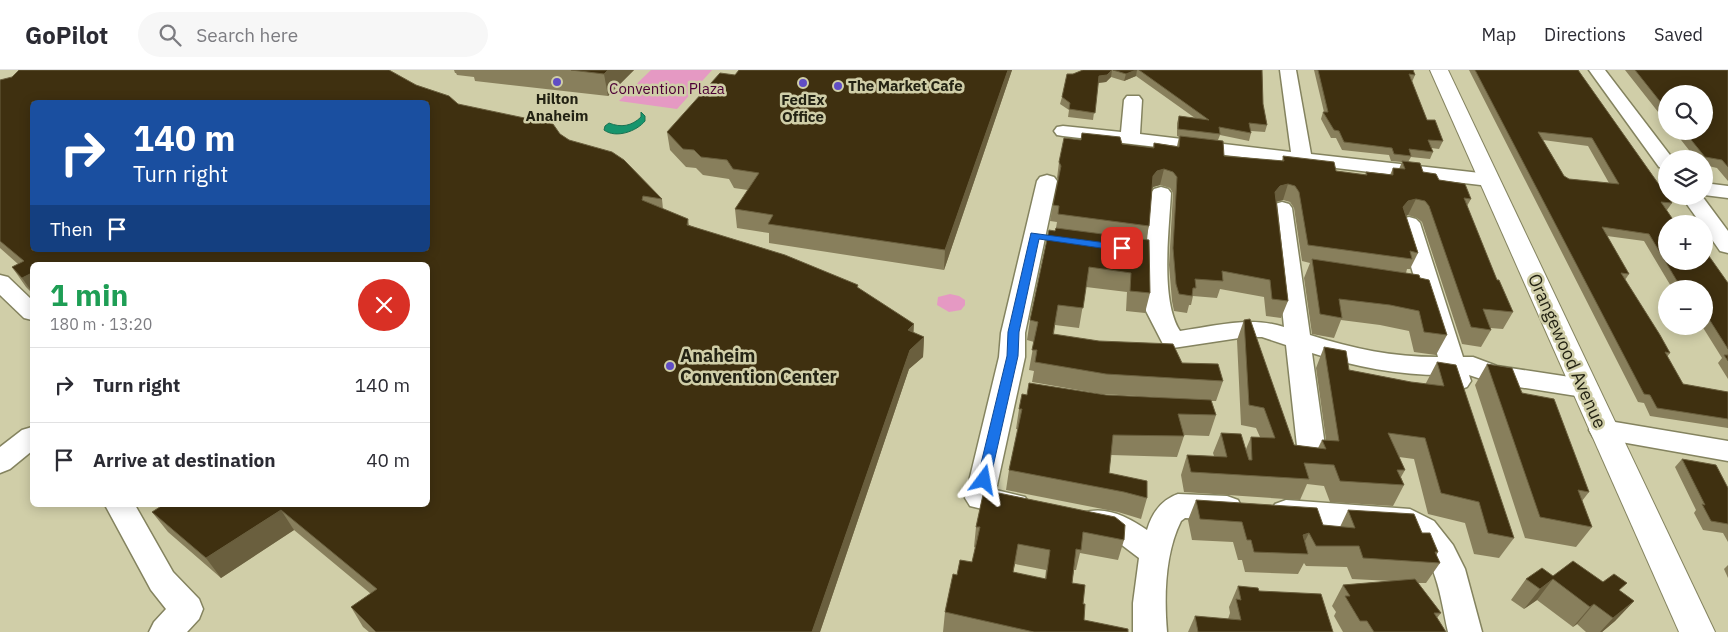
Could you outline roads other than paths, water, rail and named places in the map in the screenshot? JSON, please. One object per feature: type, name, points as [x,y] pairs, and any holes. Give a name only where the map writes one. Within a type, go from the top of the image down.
[{"type":"main road","name":"Orangewood Avenue","points":[[1439,70],[1580,381],[1697,632]]},
{"type":"street","points":[[1288,70],[1302,159]]},
{"type":"street","points":[[1597,70],[1658,152]]},
{"type":"street","points":[[1130,139],[1134,100]]},
{"type":"street","points":[[1063,131],[1489,180]]},
{"type":"street","points":[[1047,181],[1044,237],[1013,332],[1014,390],[980,498],[1118,526],[1156,554]]},
{"type":"street","points":[[1713,190],[1728,192]]},
{"type":"street","points":[[1161,193],[1147,251],[1158,310],[1162,322],[1173,340],[1256,328],[1272,331],[1342,356],[1377,362],[1415,366],[1463,365],[1494,374],[1580,381]]},
{"type":"street","points":[[1698,205],[1728,246]]},
{"type":"street","points":[[1282,208],[1299,269],[1298,340],[1311,446]]},
{"type":"street","points":[[1409,223],[1420,287],[1463,365],[1464,401]]},
{"type":"street","points":[[0,282],[30,311]]},
{"type":"street","points":[[1603,430],[1728,450]]},
{"type":"street","points":[[0,462],[30,438]]},
{"type":"street","points":[[1150,632],[1150,590],[1156,554],[1166,516],[1178,506],[1410,520],[1423,527],[1448,563],[1465,632]]},
{"type":"street","points":[[121,507],[162,581],[187,608],[166,632]]},
{"type":"place","name":"Hilton Anaheim","points":[[557,82]]},
{"type":"place","name":"FedEx Office","points":[[803,83]]},
{"type":"place","name":"The Market Cafe","points":[[838,86]]},
{"type":"place","name":"Anaheim Convention Center","points":[[670,366]]},
{"type":"park label","name":"Convention Plaza","points":[[667,89]]}]
